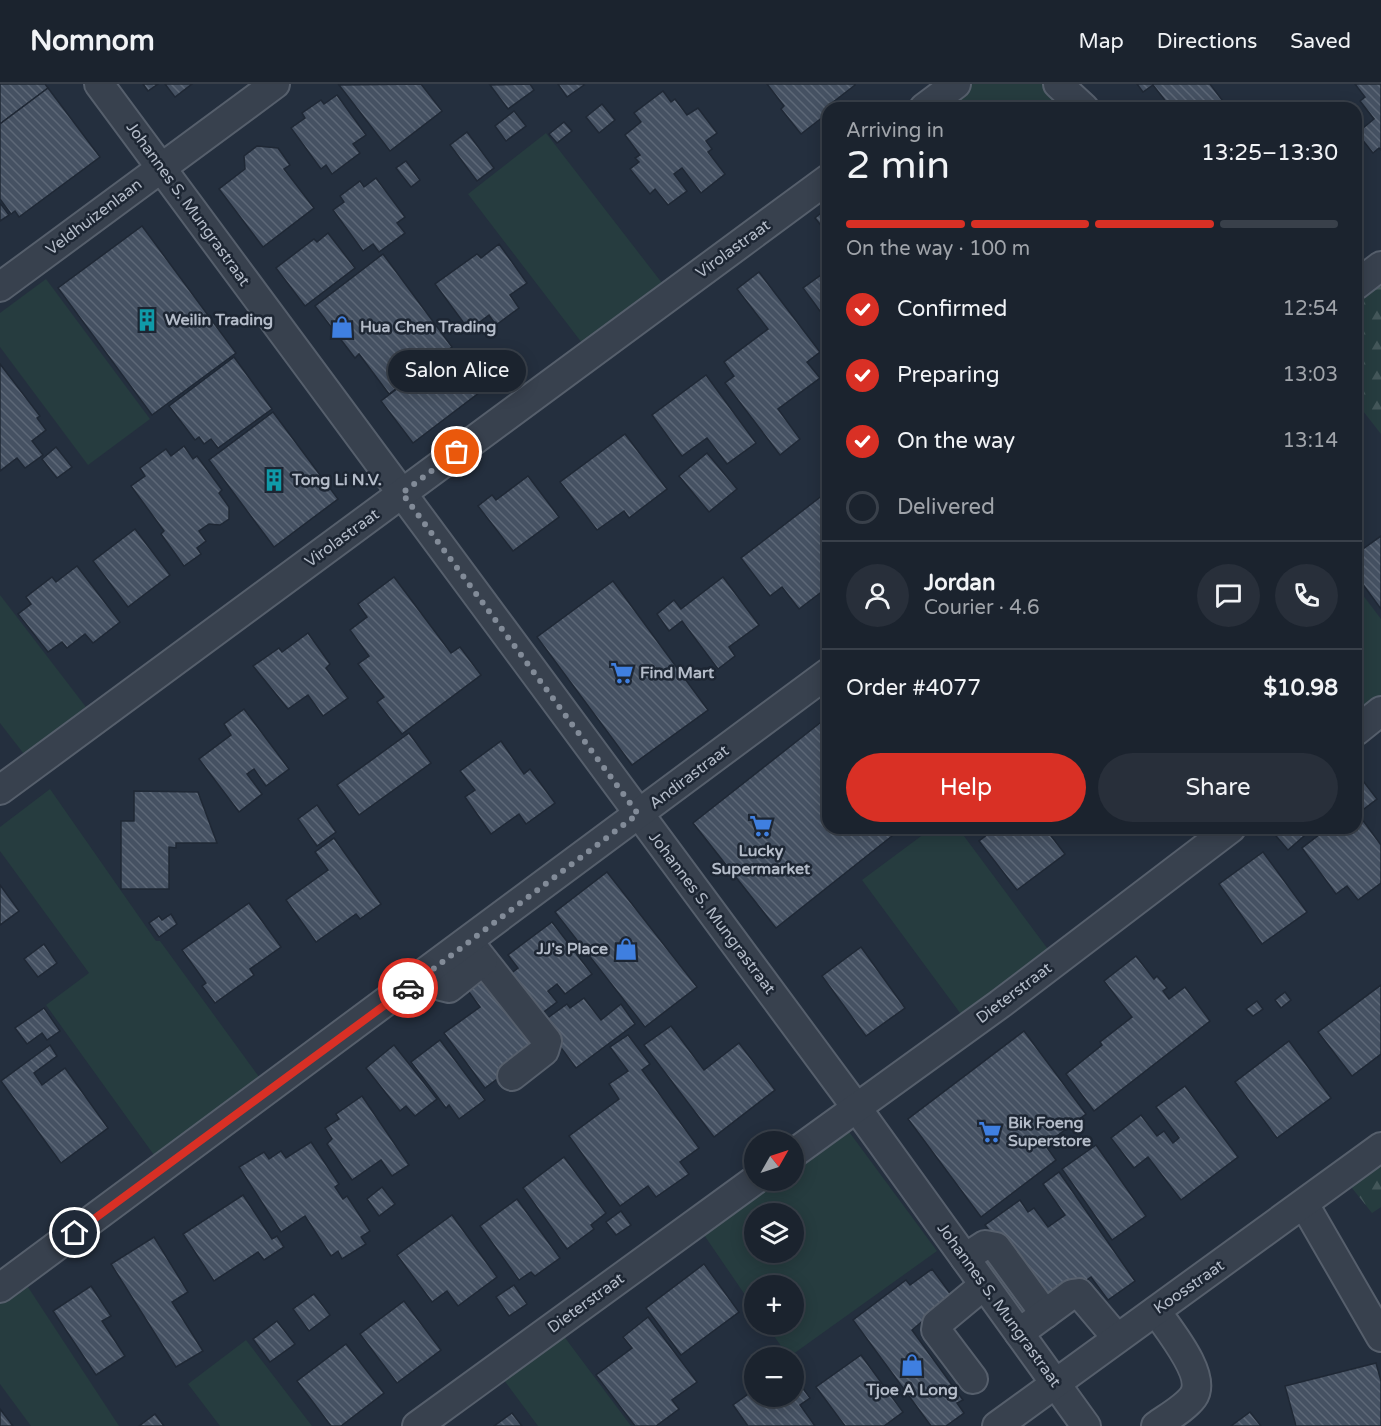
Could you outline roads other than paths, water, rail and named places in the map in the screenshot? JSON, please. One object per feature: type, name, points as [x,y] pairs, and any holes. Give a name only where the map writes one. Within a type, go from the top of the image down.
[{"type":"street","name":"Johannes S. Mungrastraat","points":[[99,84],[856,1107],[1086,1426]]},
{"type":"street","name":"Veldhuizenlaan","points":[[0,287],[275,84]]},
{"type":"street","points":[[932,102],[956,84]]},
{"type":"street","points":[[1058,84],[1078,102]]},
{"type":"street","name":"Virolastraat","points":[[0,790],[822,183]]},
{"type":"street","points":[[1362,280],[1381,266]]},
{"type":"street","name":"Andirastraat","points":[[0,1288],[429,972],[475,951],[638,814],[822,678]]},
{"type":"street","points":[[1362,726],[1381,711]]},
{"type":"street","name":"Dieterstraat","points":[[804,1146],[1000,1004],[1223,834]]},
{"type":"street","points":[[475,951],[547,1041],[544,1051],[512,1076]]},
{"type":"street","name":"Koosstraat","points":[[1007,1424],[1055,1383],[1381,1147]]},
{"type":"street","name":"Dieterstraat","points":[[417,1426],[744,1188]]},
{"type":"street","points":[[1304,1204],[1381,1337]]},
{"type":"street","points":[[965,1258],[985,1245],[996,1247],[1045,1314]]},
{"type":"street","points":[[974,1379],[936,1330],[937,1324],[984,1285]]},
{"type":"street","points":[[1019,1333],[1072,1294],[1079,1293],[1084,1296],[1117,1338]]},
{"type":"street","points":[[1155,1311],[1193,1367],[1197,1381],[1194,1397],[1156,1426]]},
{"type":"place","name":"Weilin Trading","points":[[147,320]]},
{"type":"place","name":"Hua Chen Trading","points":[[342,327]]},
{"type":"place","name":"Salon Alice","points":[[457,452]]},
{"type":"place","name":"Tong Li N.V.","points":[[274,480]]},
{"type":"place","name":"Find Mart","points":[[622,673]]},
{"type":"place","name":"Lucky Supermarket","points":[[761,826]]},
{"type":"place","name":"JJ's Place","points":[[626,949]]},
{"type":"place","name":"Bik Foeng Superstore","points":[[990,1132]]},
{"type":"place","name":"Tjoe A Long","points":[[912,1365]]}]
